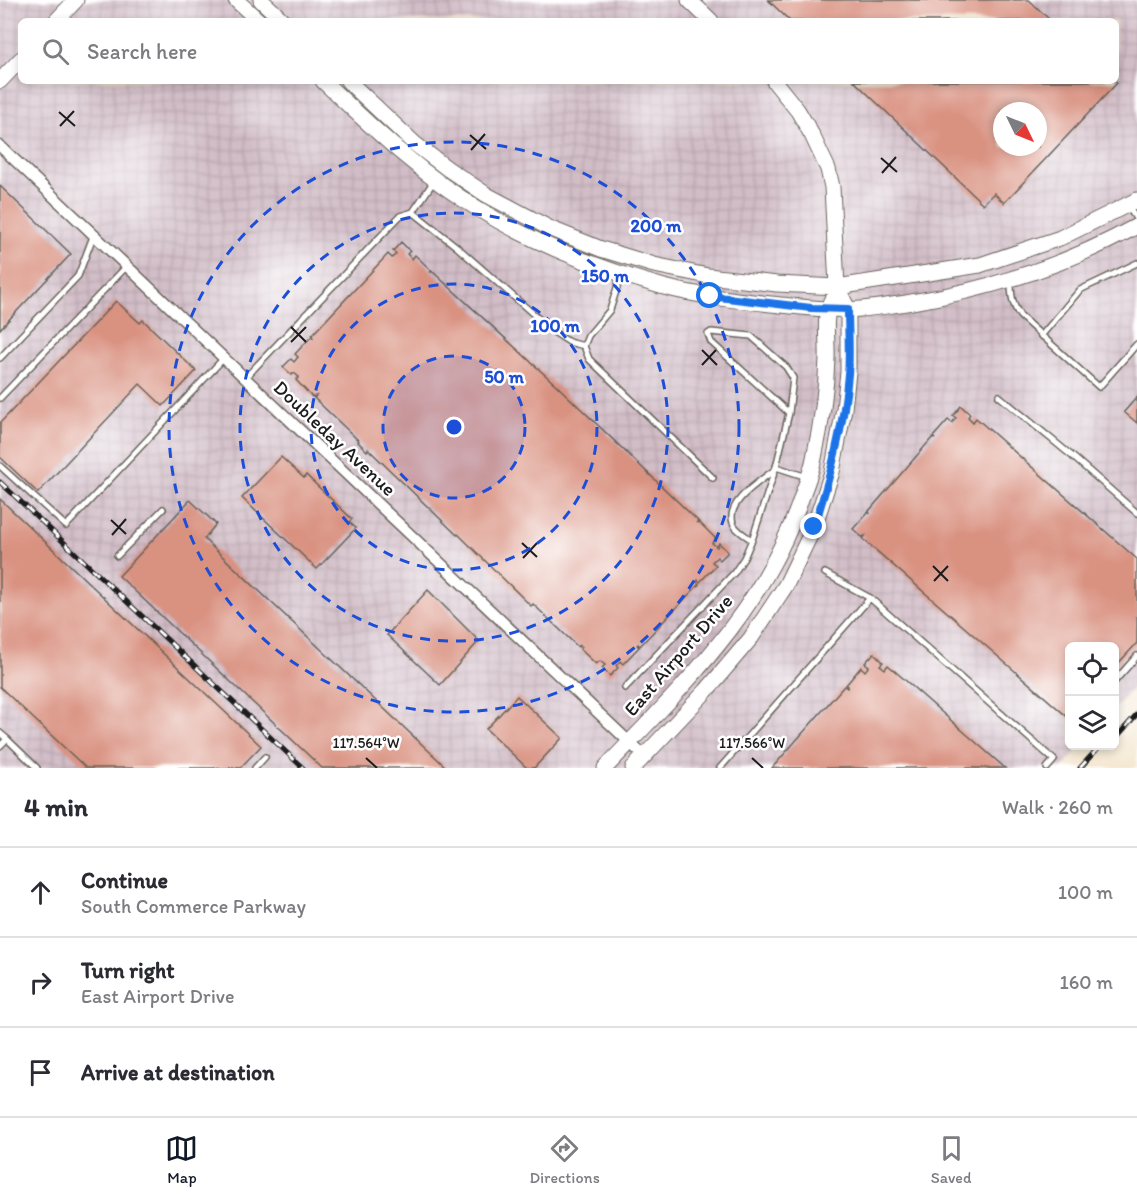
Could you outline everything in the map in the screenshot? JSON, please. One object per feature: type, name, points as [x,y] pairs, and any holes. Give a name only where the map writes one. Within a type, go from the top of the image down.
[{"type":"main road","points":[[59,18],[76,0]]},
{"type":"main road","points":[[236,0],[256,18]]},
{"type":"main road","points":[[261,0],[280,18]]},
{"type":"main road","points":[[689,0],[708,18]]},
{"type":"main road","points":[[0,81],[18,62]]},
{"type":"main road","points":[[326,84],[404,157],[478,210],[510,228],[545,245],[621,274],[666,287],[729,299],[827,309],[863,309],[933,299],[1011,280],[1062,262],[1137,226]]},
{"type":"main road","points":[[351,84],[415,144],[448,169],[487,195],[552,229],[602,249],[664,268],[731,279],[837,287],[980,265],[1060,238],[1132,203]]},
{"type":"main road","points":[[633,768],[706,691],[751,638],[786,585],[814,527],[832,472],[849,372],[848,309],[837,287],[834,206],[828,169],[812,135],[803,119],[776,84]]},
{"type":"main road","name":"East Airport Drive","points":[[605,768],[728,634],[752,602],[773,566],[794,522],[814,462],[823,413],[828,358],[827,309],[837,287]]},
{"type":"street","name":"Doubleday Avenue","points":[[0,146],[644,756]]},
{"type":"lane","points":[[245,378],[400,216],[413,212],[435,180]]},
{"type":"lane","points":[[1132,203],[1137,220]]},
{"type":"lane","points":[[413,212],[457,247],[555,333],[569,342],[584,346]]},
{"type":"lane","points":[[0,358],[78,276],[94,234]]},
{"type":"lane","points":[[1041,336],[1080,290],[1137,263]]},
{"type":"lane","points":[[0,398],[127,266]]},
{"type":"lane","points":[[621,274],[610,310],[588,336],[584,346],[589,359],[713,478]]},
{"type":"lane","points":[[1011,280],[1014,307],[1020,316],[1099,387],[1137,344]]},
{"type":"lane","points":[[625,688],[734,573],[744,558],[775,468],[789,413],[794,378],[786,367],[751,336],[708,333],[711,342],[789,413]]},
{"type":"lane","points":[[0,466],[66,526],[224,358]]},
{"type":"lane","points":[[999,396],[1137,513]]},
{"type":"lane","points":[[775,468],[808,477]]},
{"type":"lane","points":[[752,540],[735,527],[731,518],[732,511],[753,486],[775,468]]},
{"type":"lane","points":[[117,556],[163,509]]},
{"type":"lane","points":[[825,573],[870,598],[1054,760],[1047,768]]},
{"type":"lane","points":[[720,768],[870,598]]},
{"type":"lane","points":[[1119,676],[1137,656]]},
{"type":"lane","points":[[0,733],[37,768]]},
{"type":"lane","points":[[0,746],[7,739]]},
{"type":"lane","points":[[255,768],[265,757]]},
{"type":"shaded area","points":[[0,0],[1137,0],[1137,682],[1119,703],[1119,642],[1065,642],[1065,750],[1078,750],[1062,768],[0,768]]},
{"type":"building","points":[[768,0],[1029,0],[1048,18],[787,18]]},
{"type":"building","points":[[857,84],[1116,84],[1004,203],[994,193],[983,204]]},
{"type":"building","points":[[0,186],[71,254],[0,329]]},
{"type":"building","points":[[401,242],[410,251],[407,254],[412,259],[415,255],[432,271],[430,272],[433,272],[555,384],[698,521],[696,523],[699,522],[716,539],[712,543],[717,547],[719,543],[728,552],[720,560],[717,557],[712,562],[716,565],[700,582],[698,580],[699,584],[640,646],[637,645],[639,647],[623,664],[620,661],[616,665],[618,668],[610,676],[602,668],[605,665],[600,661],[596,664],[580,649],[582,647],[580,645],[578,647],[533,604],[531,606],[368,449],[367,451],[314,398],[316,396],[312,397],[296,380],[299,377],[294,373],[292,375],[283,367],[291,359],[294,362],[298,357],[295,354],[311,337],[313,338],[312,335],[388,254],[392,258],[396,254],[393,251]]},
{"type":"building","points":[[116,301],[140,323],[143,320],[196,371],[163,406],[140,384],[38,493],[0,457],[0,423]]},
{"type":"building","points":[[1137,397],[1137,423],[1124,412]]},
{"type":"building","points":[[961,406],[970,414],[968,417],[973,422],[976,418],[1137,559],[1137,643],[1119,663],[1119,642],[1065,642],[1065,715],[863,539],[865,536],[862,537],[853,529],[868,512],[870,514],[869,511],[932,438],[935,439],[933,437],[948,420],[952,423],[956,418],[953,416]]},
{"type":"building","points":[[281,457],[304,478],[306,475],[352,519],[349,522],[356,528],[317,569],[242,498]]},
{"type":"building","points":[[0,499],[261,746],[240,768],[86,768],[0,687]]},
{"type":"building","points":[[190,500],[216,524],[204,539],[447,768],[322,768],[119,576]]},
{"type":"building","points":[[428,590],[479,641],[440,685],[387,635]]},
{"type":"building","points":[[874,653],[883,662],[880,665],[885,669],[888,665],[1005,768],[772,768],[844,686],[847,688],[846,685],[861,667],[865,671],[869,666],[865,663]]},
{"type":"building","points":[[517,696],[562,738],[534,768],[527,768],[486,729]]},
{"type":"railway","points":[[0,482],[303,768]]},
{"type":"railway","points":[[1119,734],[1137,714]]},
{"type":"railway","points":[[1080,768],[1096,750]]},
{"type":"route","points":[[710,296],[811,308],[848,309],[849,372],[844,410],[832,472],[814,527]]}]
